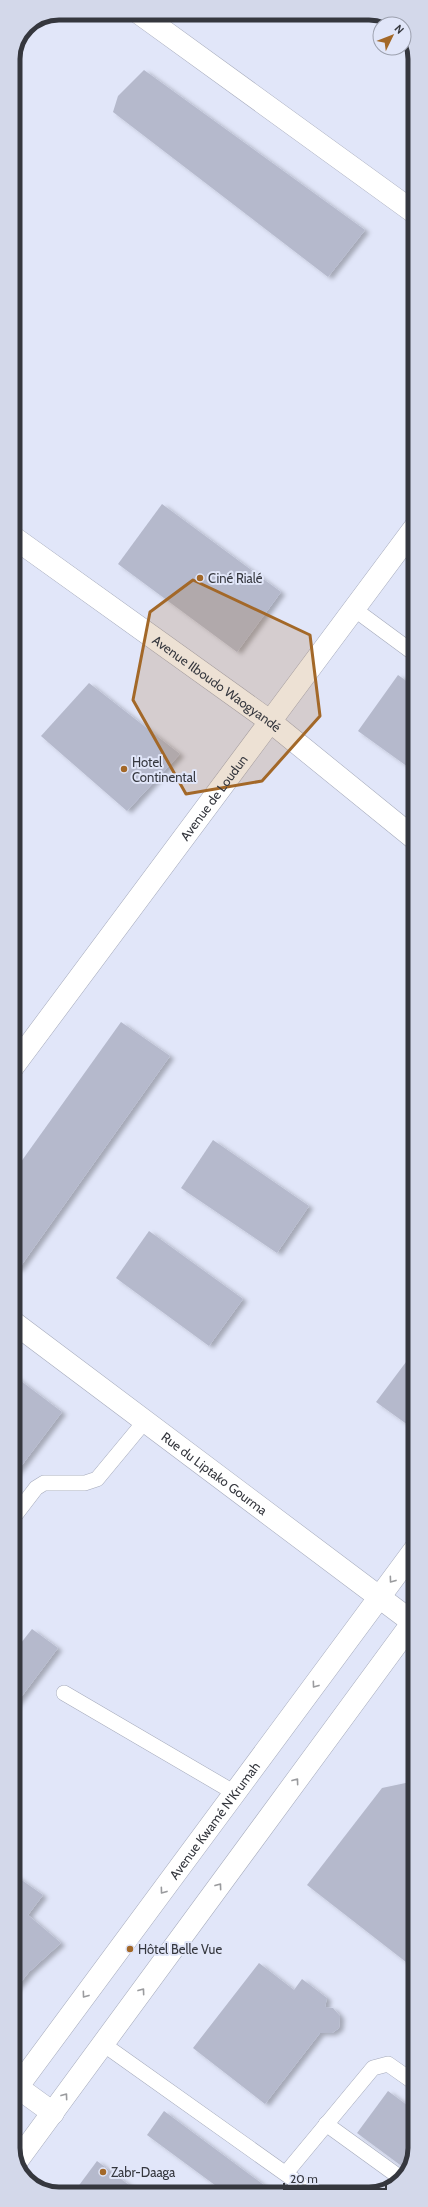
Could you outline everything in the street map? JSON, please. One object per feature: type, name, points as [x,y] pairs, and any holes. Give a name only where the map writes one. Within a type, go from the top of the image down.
[{"type":"street","points":[[149,20],[408,208]]},
{"type":"street","name":"Avenue de Loudun","points":[[20,1056],[271,722],[408,536]]},
{"type":"street","name":"Avenue Ilboudo Waogyandé","points":[[20,542],[271,722],[408,833]]},
{"type":"street","name":"Rue du Liptako Gourma","points":[[20,1327],[379,1598],[408,1618]]},
{"type":"street","name":"Avenue Kwamé N'Krumah","points":[[20,2081],[408,1559]]},
{"type":"street","points":[[21,2156],[408,1630]]},
{"type":"street","points":[[20,2091],[53,2113]]},
{"type":"lane","points":[[354,609],[408,649]]},
{"type":"lane","points":[[20,1509],[36,1488],[44,1484],[85,1483],[97,1478],[145,1421]]},
{"type":"lane","points":[[64,1693],[235,1793]]},
{"type":"lane","points":[[103,2044],[305,2187]]},
{"type":"lane","points":[[286,2173],[373,2068],[388,2064],[408,2078]]},
{"type":"lane","points":[[326,2124],[397,2175]]},
{"type":"highlighted area","points":[[193,580],[310,635],[320,716],[262,781],[186,794],[133,700],[150,612]]},
{"type":"building","points":[[144,70],[365,230],[328,277],[113,112],[118,96]]},
{"type":"building","name":"Ciné Rialé","points":[[162,504],[281,592],[237,652],[118,564]]},
{"type":"building","points":[[398,675],[408,682],[408,767],[358,731]]},
{"type":"building","points":[[89,683],[180,754],[127,811],[41,736]]},
{"type":"building","points":[[121,1022],[170,1056],[20,1267],[20,1163]]},
{"type":"building","points":[[213,1140],[309,1206],[277,1253],[181,1188]]},
{"type":"building","points":[[149,1231],[243,1299],[209,1346],[116,1278]]},
{"type":"building","points":[[408,1359],[408,1425],[376,1402]]},
{"type":"building","points":[[20,1380],[62,1412],[20,1468]]},
{"type":"building","points":[[32,1629],[58,1648],[20,1699],[20,1644]]},
{"type":"building","points":[[408,1782],[408,1964],[307,1885],[382,1788]]},
{"type":"building","points":[[20,1879],[43,1895],[28,1915],[61,1943],[29,1972],[20,1983]]},
{"type":"building","points":[[259,1963],[294,1990],[302,1979],[327,1998],[325,2007],[333,2008],[340,2016],[339,2028],[332,2033],[320,2033],[265,2104],[193,2048]]},
{"type":"building","points":[[388,2091],[408,2106],[408,2148],[403,2167],[357,2133]]},
{"type":"building","points":[[164,2111],[267,2187],[218,2187],[147,2135]]},
{"type":"building","points":[[97,2161],[132,2187],[78,2187]]},
{"type":"place","name":"Ciné Rialé","points":[[200,578]]},
{"type":"place","name":"Hotel Continental","points":[[124,769]]},
{"type":"place","name":"Hôtel Belle Vue","points":[[130,1949]]},
{"type":"place","name":"Zabr-Daaga","points":[[103,2172]]}]
